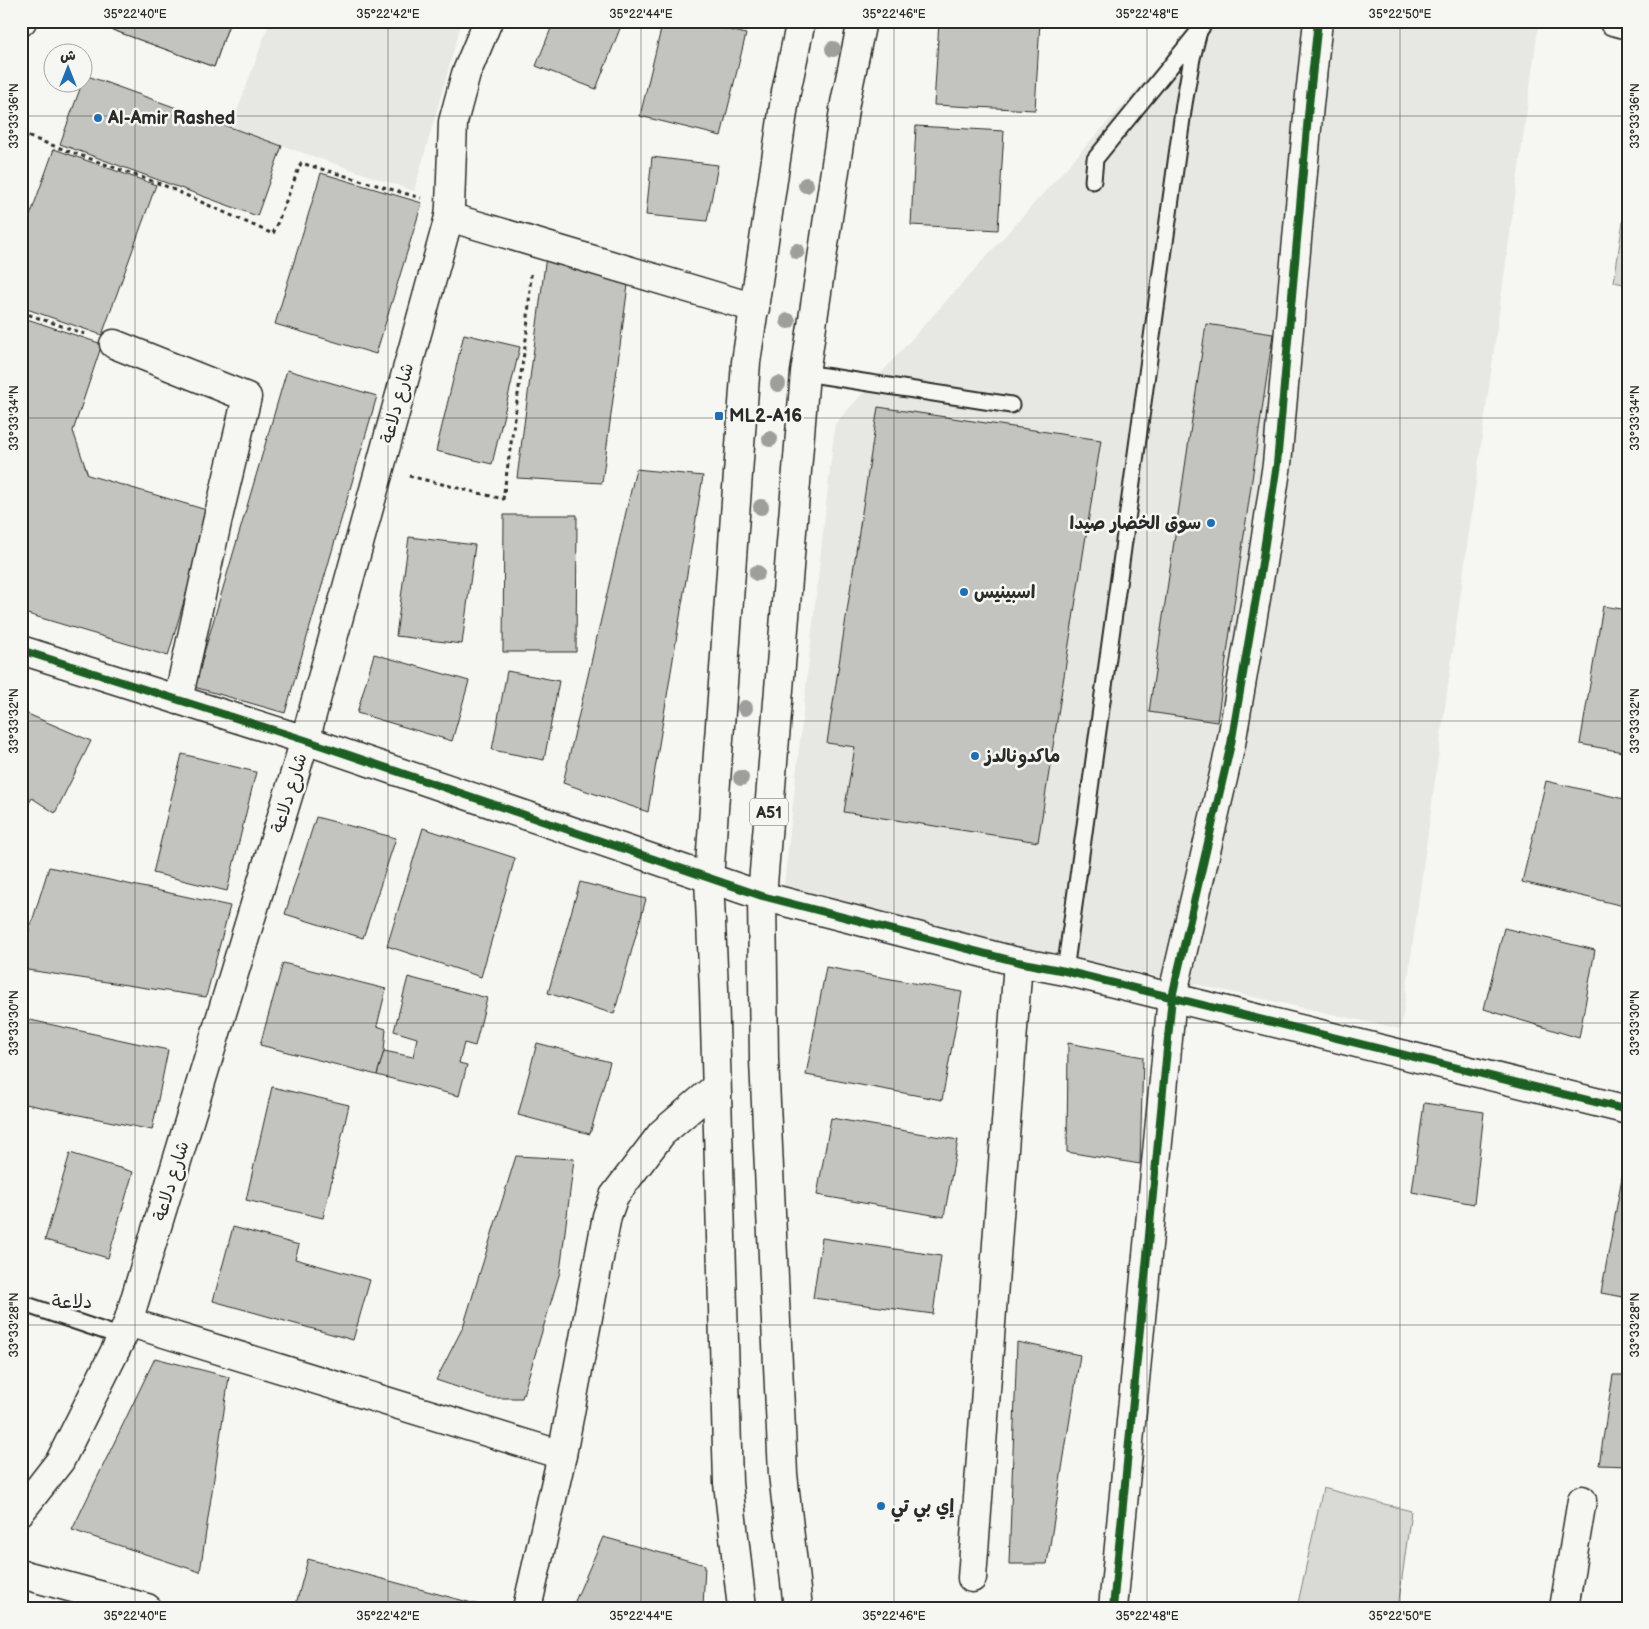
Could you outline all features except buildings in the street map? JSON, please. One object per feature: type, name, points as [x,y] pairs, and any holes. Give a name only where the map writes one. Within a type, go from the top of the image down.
[{"type":"main road","name":"شارع دلاعة","points":[[21,1511],[60,1461],[125,1330],[305,740],[449,212],[453,122],[466,74],[488,21]]},
{"type":"main road","points":[[742,1608],[728,1483],[710,879],[746,362],[786,92],[801,21]]},
{"type":"main road","name":"A51","points":[[798,1608],[783,1474],[764,1060],[762,896],[805,373],[845,103],[862,21]]},
{"type":"main road","points":[[1113,1608],[1172,997],[1231,744],[1277,464],[1318,21]]},
{"type":"main road","points":[[1613,21],[1628,25]]},
{"type":"main road","points":[[449,212],[533,242],[754,308]]},
{"type":"main road","points":[[114,344],[247,397],[178,700]]},
{"type":"main road","points":[[21,650],[305,740],[762,896],[1018,962],[1065,971],[1628,1110]]},
{"type":"main road","points":[[972,1578],[1018,962]]},
{"type":"main road","points":[[528,1608],[562,1455],[606,1216],[614,1196],[662,1133],[716,1087]]},
{"type":"main road","points":[[125,1330],[562,1455]]},
{"type":"main road","points":[[1564,1608],[1582,1500]]},
{"type":"main road","points":[[21,1574],[147,1608]]},
{"type":"lane","points":[[1093,181],[1095,159],[1203,26]]},
{"type":"lane","points":[[1065,971],[1184,104],[1192,58],[1203,26]]},
{"type":"lane","points":[[805,373],[1011,405]]},
{"type":"lane","points":[[21,1303],[125,1330]]},
{"type":"path","points":[[21,134],[163,185],[273,234],[300,163],[449,212]]},
{"type":"path","points":[[379,469],[503,498],[527,332],[533,242]]},
{"type":"path","points":[[21,312],[114,344]]},
{"type":"shaded area","points":[[270,21],[462,21],[414,191],[231,128]]},
{"type":"shaded area","points":[[1199,21],[1539,21],[1401,1029],[783,895],[835,424]]},
{"type":"shaded area","points":[[1628,188],[1628,285],[1614,282]]},
{"type":"shaded area","points":[[1323,1488],[1411,1511],[1398,1608],[1297,1608]]},
{"type":"cycle path","points":[[1113,1608],[1172,997],[1231,744],[1277,464],[1318,21]]},
{"type":"cycle path","points":[[21,650],[305,740],[762,896],[1018,962],[1065,971],[1628,1110]]},
{"type":"place","name":"Al-Amir Rashed","points":[[98,118]]},
{"type":"place","name":"ML2-A16","points":[[719,416]]},
{"type":"place","name":"سوق الخضار صيدا","points":[[1211,523]]},
{"type":"place","name":"اسبينيس","points":[[964,592]]},
{"type":"place","name":"ماكدونالدز","points":[[975,756]]},
{"type":"place","name":"إي بي تي","points":[[881,1506]]},
{"type":"district","name":"دلاعة","points":[[72,1301]]}]
